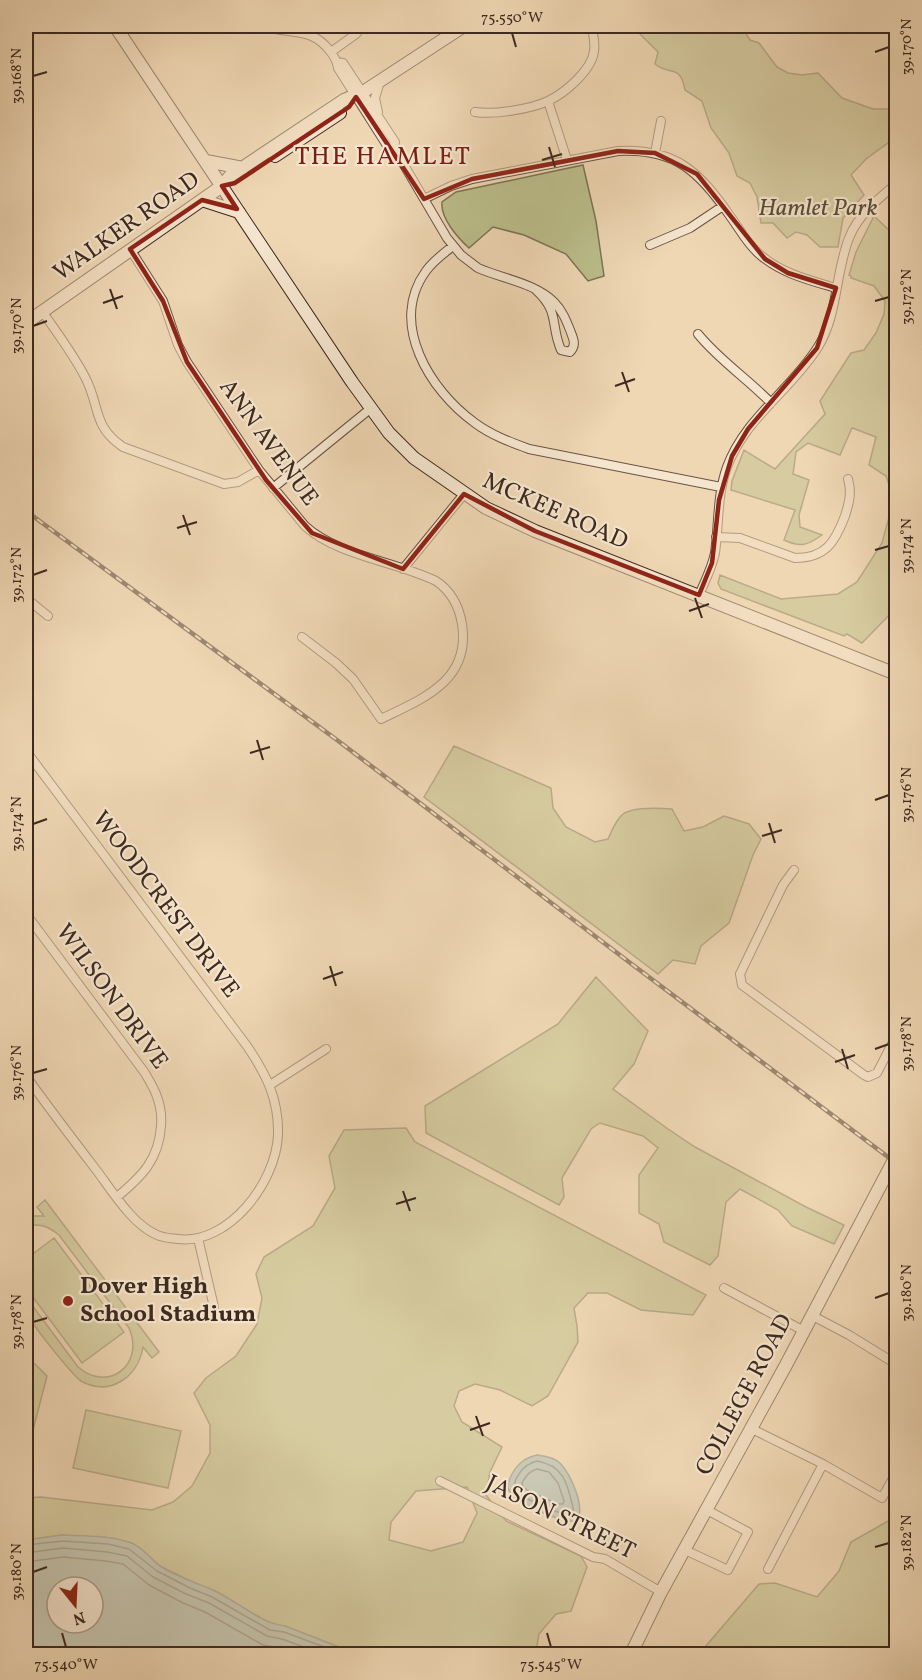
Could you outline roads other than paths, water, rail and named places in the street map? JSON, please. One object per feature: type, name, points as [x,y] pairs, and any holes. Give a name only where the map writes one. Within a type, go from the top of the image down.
[{"type":"street","name":"MCKEE ROAD","points":[[116,26],[370,409],[389,433],[414,458],[486,508],[535,531],[897,674]]},
{"type":"street","points":[[265,26],[296,31],[312,36],[324,44],[337,62],[338,68],[379,118],[424,200],[453,246],[478,268],[536,290],[554,302],[565,317],[574,343],[574,348],[570,352],[561,350],[552,310],[545,298],[536,290]]},
{"type":"street","points":[[331,52],[363,26]]},
{"type":"street","name":"WALKER ROAD","points":[[26,323],[222,186],[230,176],[344,100],[359,94],[464,26]]},
{"type":"street","points":[[475,112],[493,113],[548,101],[570,86],[590,64],[595,50],[593,33]]},
{"type":"street","points":[[379,118],[375,98],[380,81]]},
{"type":"street","points":[[359,94],[388,147],[394,148]]},
{"type":"street","name":"WALKER ROAD","points":[[222,186],[235,183],[349,107],[359,94]]},
{"type":"street","points":[[548,101],[567,160]]},
{"type":"street","points":[[655,153],[661,121]]},
{"type":"street","points":[[424,200],[451,186],[472,179],[618,151],[655,153],[690,169],[709,187],[756,251],[776,266],[801,278],[836,288]]},
{"type":"street","points":[[206,161],[243,168]]},
{"type":"street","points":[[699,595],[712,563],[721,487],[738,444],[748,429],[800,370],[824,337],[833,309],[849,237],[856,224],[872,205],[897,184]]},
{"type":"street","points":[[202,200],[239,212]]},
{"type":"street","points":[[650,245],[690,228],[723,206]]},
{"type":"street","points":[[453,246],[434,262],[421,279],[413,299],[411,324],[424,364],[440,389],[460,411],[499,438],[529,449],[721,487]]},
{"type":"street","name":"ANN AVENUE","points":[[130,249],[163,301],[178,345],[187,362],[259,470],[305,526],[320,538],[341,547],[436,581],[448,591],[458,609],[463,644],[458,663],[440,687],[424,698],[381,719],[353,679],[302,637]]},
{"type":"street","points":[[42,311],[83,374],[92,391],[103,428],[114,441],[123,447],[224,484],[238,482],[259,470]]},
{"type":"street","points":[[698,334],[709,347],[771,403]]},
{"type":"street","points":[[273,488],[370,409]]},
{"type":"street","points":[[716,537],[740,538],[795,558],[820,553],[833,542],[838,534],[850,500],[848,480]]},
{"type":"street","points":[[403,569],[464,494]]},
{"type":"street","points":[[26,598],[48,616]]},
{"type":"street","name":"WOODCREST DRIVE","points":[[26,751],[248,1046],[264,1070],[270,1084],[276,1102],[278,1135],[267,1174],[251,1203],[231,1223],[218,1232],[198,1238]]},
{"type":"street","points":[[794,870],[783,885],[740,974],[742,985],[864,1076],[868,1077],[877,1073],[897,1036]]},
{"type":"street","name":"WILSON DRIVE","points":[[26,914],[145,1072],[156,1094],[161,1112],[160,1139],[157,1150],[149,1165],[117,1197]]},
{"type":"street","points":[[270,1084],[326,1049]]},
{"type":"street","points":[[26,1076],[139,1224],[165,1238],[183,1240],[198,1238],[214,1306]]},
{"type":"street","name":"COLLEGE ROAD","points":[[631,1654],[661,1592],[897,1156]]},
{"type":"street","points":[[724,1288],[804,1331]]},
{"type":"street","points":[[811,1315],[897,1364]]},
{"type":"street","points":[[750,1428],[823,1464],[882,1498],[897,1473]]},
{"type":"street","points":[[768,1569],[823,1464]]},
{"type":"street","name":"JASON STREET","points":[[440,1481],[593,1557],[605,1559],[661,1592]]},
{"type":"street","points":[[685,1550],[728,1570],[748,1532],[707,1510]]},
{"type":"water","points":[[537,1455],[558,1461],[564,1468],[576,1490],[580,1507],[577,1521],[550,1516],[528,1506],[518,1500],[508,1488],[514,1470],[519,1464]]},
{"type":"water","points":[[62,1535],[106,1537],[131,1543],[167,1570],[215,1591],[258,1617],[357,1654],[26,1654],[26,1540]]},
{"type":"railway","points":[[26,511],[337,740],[896,1163]]},
{"type":"place","name":"Dover High School Stadium","points":[[68,1301]]},
{"type":"district","name":"THE HAMLET","points":[[383,157]]},
{"type":"park label","name":"Hamlet Park","points":[[818,209]]}]
